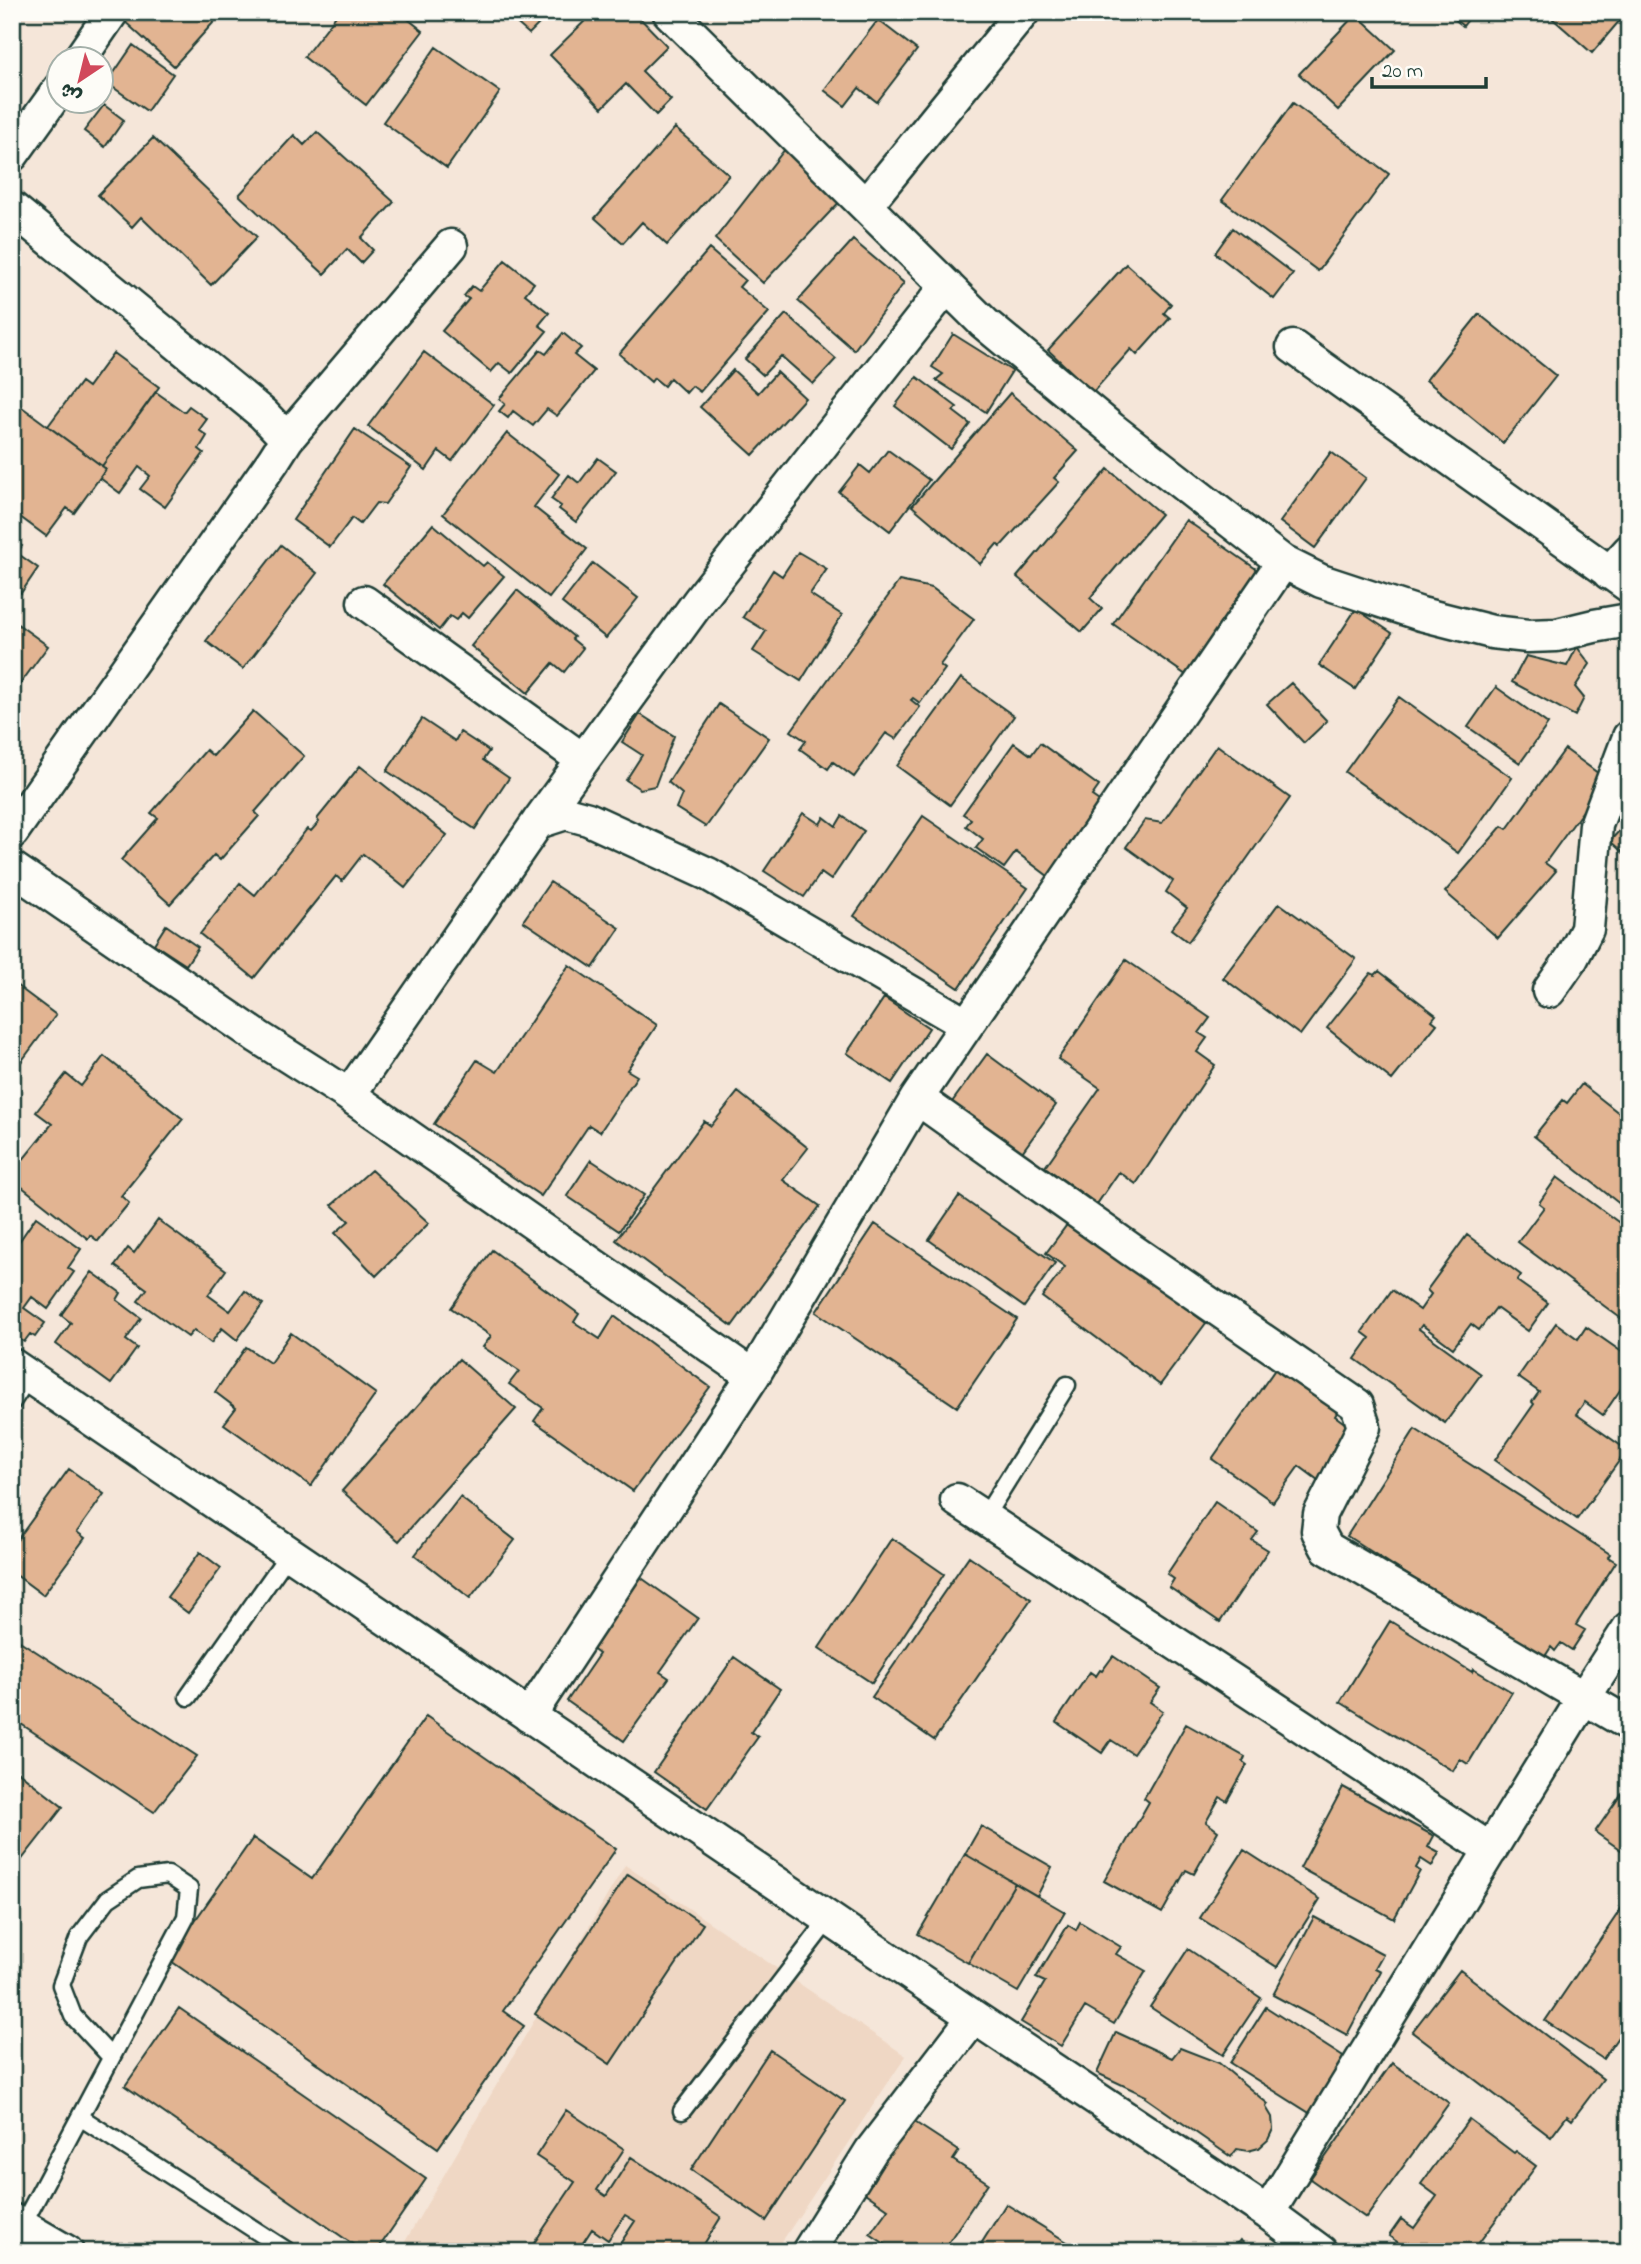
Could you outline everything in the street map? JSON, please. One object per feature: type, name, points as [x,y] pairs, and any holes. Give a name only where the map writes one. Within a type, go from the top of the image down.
[{"type":"street","points":[[89,46],[112,12]]},
{"type":"street","points":[[669,12],[984,323],[1101,420],[1283,562],[1321,581],[1420,614],[1492,632],[1528,636],[1557,635],[1629,620]]},
{"type":"street","points":[[866,205],[1023,12]]},
{"type":"street","points":[[12,155],[46,108]]},
{"type":"street","points":[[12,208],[264,414],[287,439]]},
{"type":"street","points":[[12,832],[287,439],[451,246]]},
{"type":"street","points":[[349,1095],[538,822],[699,601],[947,286]]},
{"type":"street","points":[[1293,347],[1622,570]]},
{"type":"street","points":[[529,1716],[753,1376],[917,1098],[1283,562]]},
{"type":"street","points":[[364,602],[583,760]]},
{"type":"street","points":[[1549,991],[1572,958],[1587,929],[1596,825],[1629,737]]},
{"type":"street","points":[[538,822],[566,813],[588,819],[708,874],[967,1025]]},
{"type":"street","points":[[12,868],[258,1037],[349,1095],[753,1376]]},
{"type":"street","points":[[917,1098],[1129,1249],[1357,1405],[1364,1427],[1320,1514],[1318,1531],[1327,1548],[1629,1724]]},
{"type":"street","points":[[18,1381],[290,1552],[829,1919],[1268,2213],[1321,2252]]},
{"type":"street","points":[[957,1500],[1491,1850]]},
{"type":"street","points":[[1268,2213],[1629,1628]]},
{"type":"street","points":[[808,2252],[871,2151],[974,2017]]},
{"type":"street","points":[[17,2223],[67,2252]]},
{"type":"lane","points":[[985,1518],[1067,1385]]},
{"type":"lane","points":[[188,1697],[290,1552]]},
{"type":"lane","points":[[17,2223],[80,2117],[186,1917],[189,1889],[168,1875],[138,1879],[108,1899],[79,1937],[61,1985],[73,2016],[111,2057]]},
{"type":"lane","points":[[682,2111],[829,1919]]},
{"type":"lane","points":[[80,2117],[289,2252]]},
{"type":"shaded area","points":[[625,1865],[906,2056],[775,2252],[399,2252]]},
{"type":"building","points":[[130,12],[223,12],[174,66],[123,20]]},
{"type":"building","points":[[339,12],[399,12],[423,31],[366,105],[304,57]]},
{"type":"building","points":[[504,12],[551,12],[529,34]]},
{"type":"building","points":[[594,12],[634,12],[667,46],[642,71],[671,100],[656,115],[626,84],[602,108],[550,55]]},
{"type":"building","points":[[1446,12],[1474,12],[1463,26]]},
{"type":"building","points":[[1545,12],[1627,12],[1592,53]]},
{"type":"building","points":[[1356,14],[1395,50],[1338,110],[1299,74]]},
{"type":"building","points":[[878,20],[917,50],[877,102],[859,88],[845,106],[824,90]]},
{"type":"building","points":[[133,45],[173,74],[147,111],[116,89],[116,70]]},
{"type":"building","points":[[436,47],[500,92],[447,168],[383,122]]},
{"type":"building","points":[[1293,103],[1389,174],[1318,271],[1222,200]]},
{"type":"building","points":[[116,114],[124,120],[105,147],[84,131],[96,116]]},
{"type":"building","points":[[675,128],[729,175],[667,245],[642,222],[623,243],[595,218]]},
{"type":"building","points":[[317,132],[394,202],[361,238],[373,250],[361,263],[347,249],[324,274],[239,195],[294,135],[304,145]]},
{"type":"building","points":[[153,138],[257,237],[211,285],[141,217],[132,227],[98,195]]},
{"type":"building","points":[[792,140],[846,195],[763,283],[715,239]]},
{"type":"building","points":[[1233,228],[1293,274],[1274,299],[1215,253]]},
{"type":"building","points":[[853,240],[904,283],[854,350],[798,301]]},
{"type":"building","points":[[709,249],[745,280],[739,287],[769,312],[700,392],[692,386],[686,393],[670,378],[664,386],[654,378],[651,382],[619,354]]},
{"type":"building","points":[[505,260],[534,283],[525,294],[549,313],[539,325],[547,331],[512,373],[499,363],[491,372],[442,331],[469,299],[464,296],[472,286],[479,291]]},
{"type":"building","points":[[1126,264],[1171,304],[1164,313],[1170,318],[1137,355],[1131,349],[1093,392],[1048,350]]},
{"type":"building","points":[[786,314],[836,359],[813,384],[781,356],[763,375],[745,359]]},
{"type":"building","points":[[1479,314],[1556,376],[1503,443],[1426,380]]},
{"type":"building","points":[[563,333],[581,348],[574,355],[594,371],[557,416],[547,409],[533,426],[513,411],[508,418],[499,411],[505,404],[499,399],[540,350],[546,354]]},
{"type":"building","points":[[953,334],[1012,371],[986,412],[936,380],[943,374],[932,367]]},
{"type":"building","points":[[424,352],[494,405],[452,461],[439,451],[426,470],[368,426]]},
{"type":"building","points":[[113,353],[159,387],[102,466],[48,426],[81,382],[88,387]]},
{"type":"building","points":[[733,370],[758,393],[777,372],[805,398],[753,455],[700,407]]},
{"type":"building","points":[[917,377],[957,407],[953,411],[970,424],[951,449],[895,406]]},
{"type":"building","points":[[156,392],[184,412],[189,406],[207,419],[199,430],[207,436],[199,449],[204,453],[165,507],[140,489],[150,476],[139,467],[120,493],[100,478],[106,469],[102,466]]},
{"type":"building","points":[[1010,393],[1078,451],[1054,478],[1059,482],[1000,547],[997,544],[980,564],[912,506]]},
{"type":"building","points":[[15,402],[106,469],[74,513],[67,508],[46,536],[12,511],[12,407]]},
{"type":"building","points":[[355,429],[411,467],[385,504],[376,503],[360,524],[352,518],[330,547],[293,520]]},
{"type":"building","points":[[507,433],[559,474],[534,507],[587,549],[549,598],[443,514]]},
{"type":"building","points":[[888,450],[929,480],[890,531],[839,492],[860,465],[870,473]]},
{"type":"building","points":[[1331,452],[1366,478],[1315,548],[1280,522]]},
{"type":"building","points":[[598,458],[616,471],[576,522],[551,499],[569,475],[579,483]]},
{"type":"building","points":[[1108,469],[1161,514],[1090,598],[1102,609],[1082,632],[1017,577]]},
{"type":"building","points":[[1186,520],[1259,571],[1186,675],[1113,624]]},
{"type":"building","points":[[433,524],[483,566],[487,562],[504,576],[468,618],[462,613],[456,620],[450,616],[439,630],[383,584]]},
{"type":"building","points":[[12,527],[19,532],[13,540],[22,546],[17,553],[38,568],[21,593],[12,587]]},
{"type":"building","points":[[281,545],[317,573],[243,669],[206,641]]},
{"type":"building","points":[[798,552],[827,569],[810,594],[842,615],[801,681],[753,651],[766,631],[743,617],[773,570],[782,576]]},
{"type":"building","points":[[593,563],[638,598],[606,638],[562,603]]},
{"type":"building","points":[[899,581],[932,588],[974,619],[940,665],[945,669],[920,703],[913,698],[911,700],[920,707],[896,739],[886,733],[854,777],[833,762],[828,769],[800,749],[806,741],[791,731]]},
{"type":"building","points":[[517,590],[574,637],[572,639],[583,648],[564,672],[553,663],[528,693],[471,646]]},
{"type":"building","points":[[1356,609],[1392,633],[1355,689],[1319,665]]},
{"type":"building","points":[[12,620],[48,646],[12,695]]},
{"type":"building","points":[[1577,647],[1590,664],[1575,687],[1584,698],[1575,716],[1512,682],[1526,656],[1567,666]]},
{"type":"building","points":[[961,678],[1014,716],[950,805],[897,766]]},
{"type":"building","points":[[1291,683],[1327,721],[1304,743],[1267,704]]},
{"type":"building","points":[[1496,687],[1548,724],[1520,763],[1468,727]]},
{"type":"building","points":[[1399,697],[1512,778],[1458,853],[1345,772]]},
{"type":"building","points":[[719,704],[769,738],[706,827],[676,808],[682,794],[668,782]]},
{"type":"building","points":[[253,711],[304,756],[255,812],[259,816],[220,860],[214,855],[170,904],[121,860],[158,818],[151,813],[206,750],[213,756]]},
{"type":"building","points":[[640,714],[674,736],[655,786],[640,789],[626,780],[642,755],[622,742]]},
{"type":"building","points":[[422,719],[455,741],[460,732],[489,751],[483,760],[509,778],[475,829],[387,771]]},
{"type":"building","points":[[1014,743],[1031,755],[1040,743],[1099,786],[1092,796],[1102,803],[1048,876],[1016,852],[1004,868],[976,848],[983,839],[966,826],[971,819],[963,814]]},
{"type":"building","points":[[1217,745],[1290,798],[1188,942],[1171,929],[1187,908],[1166,892],[1173,881],[1126,847],[1145,820],[1162,823]]},
{"type":"building","points":[[1565,749],[1606,779],[1545,863],[1556,871],[1498,938],[1445,892],[1502,826],[1507,829]]},
{"type":"building","points":[[360,766],[447,835],[405,888],[363,854],[342,881],[336,876],[254,978],[200,934],[240,883],[255,895],[307,829],[311,831],[319,822],[317,819]]},
{"type":"building","points":[[803,813],[820,824],[824,817],[836,826],[842,816],[864,831],[831,880],[821,873],[804,897],[764,871]]},
{"type":"building","points":[[923,816],[1028,888],[959,988],[854,916]]},
{"type":"building","points":[[1629,820],[1629,858],[1610,841]]},
{"type":"building","points":[[550,882],[620,928],[593,968],[523,921]]},
{"type":"building","points":[[1279,903],[1356,959],[1300,1035],[1223,978]]},
{"type":"building","points":[[166,925],[198,947],[186,965],[154,944]]},
{"type":"building","points":[[1126,960],[1210,1018],[1199,1033],[1207,1038],[1197,1052],[1215,1065],[1136,1184],[1119,1172],[1097,1204],[1045,1167],[1100,1088],[1058,1059]]},
{"type":"building","points":[[569,965],[657,1025],[627,1070],[637,1076],[600,1132],[589,1125],[541,1196],[434,1124],[477,1060],[497,1072]]},
{"type":"building","points":[[1379,971],[1436,1015],[1432,1020],[1437,1024],[1392,1080],[1327,1028],[1371,973],[1375,975]]},
{"type":"building","points":[[12,982],[56,1015],[12,1074]]},
{"type":"building","points":[[884,998],[929,1028],[892,1083],[847,1053]]},
{"type":"building","points":[[987,1054],[1056,1105],[1017,1159],[947,1109]]},
{"type":"building","points":[[104,1056],[183,1119],[121,1196],[129,1203],[98,1241],[90,1235],[88,1239],[12,1179],[12,1173],[52,1124],[36,1112],[66,1074],[81,1086]]},
{"type":"building","points":[[1582,1084],[1629,1121],[1629,1206],[1626,1209],[1534,1136],[1563,1100],[1567,1103]]},
{"type":"building","points":[[738,1092],[808,1148],[783,1180],[820,1206],[732,1326],[616,1240],[704,1121],[711,1126]]},
{"type":"building","points":[[591,1160],[644,1195],[619,1231],[567,1196]]},
{"type":"building","points":[[371,1170],[429,1223],[376,1276],[335,1233],[349,1221],[332,1205]]},
{"type":"building","points":[[1557,1177],[1629,1230],[1622,1242],[1629,1247],[1629,1313],[1623,1320],[1518,1242],[1544,1207],[1539,1203]]},
{"type":"building","points":[[959,1196],[1055,1263],[1024,1307],[929,1240]]},
{"type":"building","points":[[36,1217],[81,1249],[68,1268],[74,1272],[48,1309],[32,1297],[24,1308],[45,1323],[35,1337],[30,1334],[24,1342],[12,1334],[12,1244],[16,1246]]},
{"type":"building","points":[[158,1220],[226,1270],[208,1295],[230,1311],[245,1291],[263,1304],[237,1340],[222,1328],[211,1343],[194,1330],[188,1337],[138,1301],[147,1289],[115,1266],[128,1248],[134,1253]]},
{"type":"building","points":[[1069,1222],[1206,1323],[1160,1385],[1042,1297],[1065,1267],[1046,1253]]},
{"type":"building","points":[[875,1224],[1017,1319],[957,1407],[816,1312]]},
{"type":"building","points":[[1467,1235],[1521,1275],[1517,1281],[1548,1303],[1528,1331],[1496,1308],[1479,1330],[1471,1324],[1453,1348],[1422,1325],[1419,1329],[1481,1374],[1445,1423],[1355,1359],[1370,1338],[1362,1332],[1392,1290],[1420,1310],[1431,1294],[1427,1290]]},
{"type":"building","points":[[492,1250],[579,1314],[574,1322],[600,1339],[614,1316],[710,1387],[633,1491],[534,1421],[543,1408],[509,1384],[519,1371],[483,1347],[491,1336],[451,1308]]},
{"type":"building","points":[[92,1272],[121,1293],[117,1300],[141,1318],[126,1340],[137,1348],[111,1384],[56,1344],[71,1323],[61,1315]]},
{"type":"building","points":[[1556,1323],[1578,1339],[1586,1327],[1629,1357],[1629,1377],[1603,1415],[1585,1402],[1576,1414],[1627,1450],[1577,1519],[1495,1460],[1534,1404],[1532,1402],[1539,1392],[1518,1377]]},
{"type":"building","points":[[291,1333],[376,1394],[311,1486],[224,1424],[236,1408],[215,1392],[246,1347],[270,1363]]},
{"type":"building","points":[[459,1359],[516,1409],[399,1541],[342,1491]]},
{"type":"building","points":[[1276,1368],[1338,1411],[1335,1416],[1354,1430],[1318,1480],[1299,1466],[1273,1502],[1212,1459]]},
{"type":"building","points":[[1415,1429],[1610,1554],[1608,1557],[1616,1562],[1576,1625],[1585,1630],[1572,1650],[1561,1643],[1555,1651],[1551,1647],[1542,1661],[1347,1536]]},
{"type":"building","points":[[69,1469],[104,1494],[77,1532],[85,1538],[43,1595],[12,1572],[12,1547]]},
{"type":"building","points":[[460,1497],[515,1540],[470,1598],[415,1555]]},
{"type":"building","points":[[1215,1502],[1258,1532],[1252,1540],[1268,1550],[1220,1622],[1169,1587],[1174,1579],[1167,1574]]},
{"type":"building","points":[[892,1538],[944,1574],[872,1683],[819,1648]]},
{"type":"building","points":[[200,1552],[221,1568],[188,1613],[167,1597]]},
{"type":"building","points":[[969,1556],[1031,1599],[934,1740],[872,1697]]},
{"type":"building","points":[[636,1574],[698,1618],[660,1672],[669,1678],[624,1741],[567,1701],[599,1654],[587,1645]]},
{"type":"building","points":[[1390,1621],[1472,1672],[1473,1669],[1512,1692],[1468,1764],[1460,1759],[1453,1771],[1340,1702]]},
{"type":"building","points":[[12,1636],[197,1756],[154,1812],[12,1718]]},
{"type":"building","points":[[1113,1656],[1160,1688],[1150,1702],[1163,1711],[1133,1754],[1111,1740],[1102,1753],[1056,1722],[1090,1672],[1096,1676]]},
{"type":"building","points":[[734,1657],[780,1689],[751,1732],[758,1737],[707,1809],[654,1772]]},
{"type":"building","points":[[426,1716],[616,1849],[503,2011],[524,2026],[438,2148],[168,1959],[253,1838],[312,1879]]},
{"type":"building","points":[[1186,1724],[1245,1757],[1243,1762],[1247,1765],[1227,1801],[1220,1797],[1206,1822],[1218,1831],[1194,1874],[1186,1870],[1162,1913],[1104,1881],[1149,1802],[1144,1798]]},
{"type":"building","points":[[12,1767],[63,1807],[12,1872]]},
{"type":"building","points":[[1629,1783],[1629,1865],[1624,1862],[1628,1855],[1595,1832]]},
{"type":"building","points":[[1343,1787],[1434,1836],[1428,1847],[1439,1853],[1432,1866],[1421,1859],[1416,1868],[1420,1871],[1394,1919],[1300,1868]]},
{"type":"building","points":[[981,1826],[1052,1867],[1037,1896],[965,1854]]},
{"type":"building","points":[[1244,1850],[1320,1899],[1277,1967],[1200,1918]]},
{"type":"building","points":[[965,1854],[1015,1883],[968,1963],[918,1934]]},
{"type":"building","points":[[628,1874],[703,1924],[610,2064],[535,2014]]},
{"type":"building","points":[[1015,1883],[1065,1912],[1018,1992],[968,1963]]},
{"type":"building","points":[[1629,1897],[1629,2021],[1603,2059],[1545,2021]]},
{"type":"building","points":[[1314,1917],[1383,1954],[1375,1968],[1381,1971],[1347,2035],[1273,1995]]},
{"type":"building","points":[[1080,1922],[1121,1947],[1116,1954],[1146,1971],[1114,2024],[1085,2007],[1061,2046],[1021,2022],[1045,1982],[1036,1978],[1068,1925],[1076,1930]]},
{"type":"building","points":[[1188,1949],[1261,1998],[1223,2055],[1150,2007]]},
{"type":"building","points":[[1460,1970],[1603,2079],[1572,2120],[1567,2116],[1551,2137],[1412,2032]]},
{"type":"building","points":[[1266,2007],[1354,2064],[1319,2119],[1230,2063]]},
{"type":"building","points":[[179,2008],[426,2179],[376,2252],[364,2252],[125,2086]]},
{"type":"building","points":[[1116,2032],[1172,2058],[1180,2048],[1219,2063],[1268,2104],[1266,2107],[1272,2117],[1273,2129],[1268,2140],[1259,2148],[1248,2151],[1237,2149],[1231,2157],[1146,2096],[1097,2073]]},
{"type":"building","points":[[770,2050],[845,2101],[766,2221],[691,2170]]},
{"type":"building","points":[[1392,2063],[1449,2103],[1366,2218],[1310,2179]]},
{"type":"building","points":[[566,2110],[624,2149],[597,2190],[606,2196],[631,2157],[721,2217],[699,2252],[626,2252],[618,2247],[635,2221],[625,2215],[608,2240],[592,2229],[577,2252],[528,2252],[575,2182],[536,2156]]},
{"type":"building","points":[[910,2119],[959,2151],[953,2160],[988,2183],[942,2252],[897,2252],[870,2234],[888,2209],[862,2191]]},
{"type":"building","points":[[1469,2119],[1536,2166],[1472,2252],[1411,2252],[1389,2236],[1401,2219],[1414,2228],[1437,2196],[1421,2184]]},
{"type":"building","points":[[1006,2204],[1080,2250],[1079,2252],[976,2252]]},
{"type":"building","points":[[1240,2240],[1256,2252],[1231,2252]]},
{"type":"building","points":[[1507,2242],[1520,2252],[1500,2252]]}]
